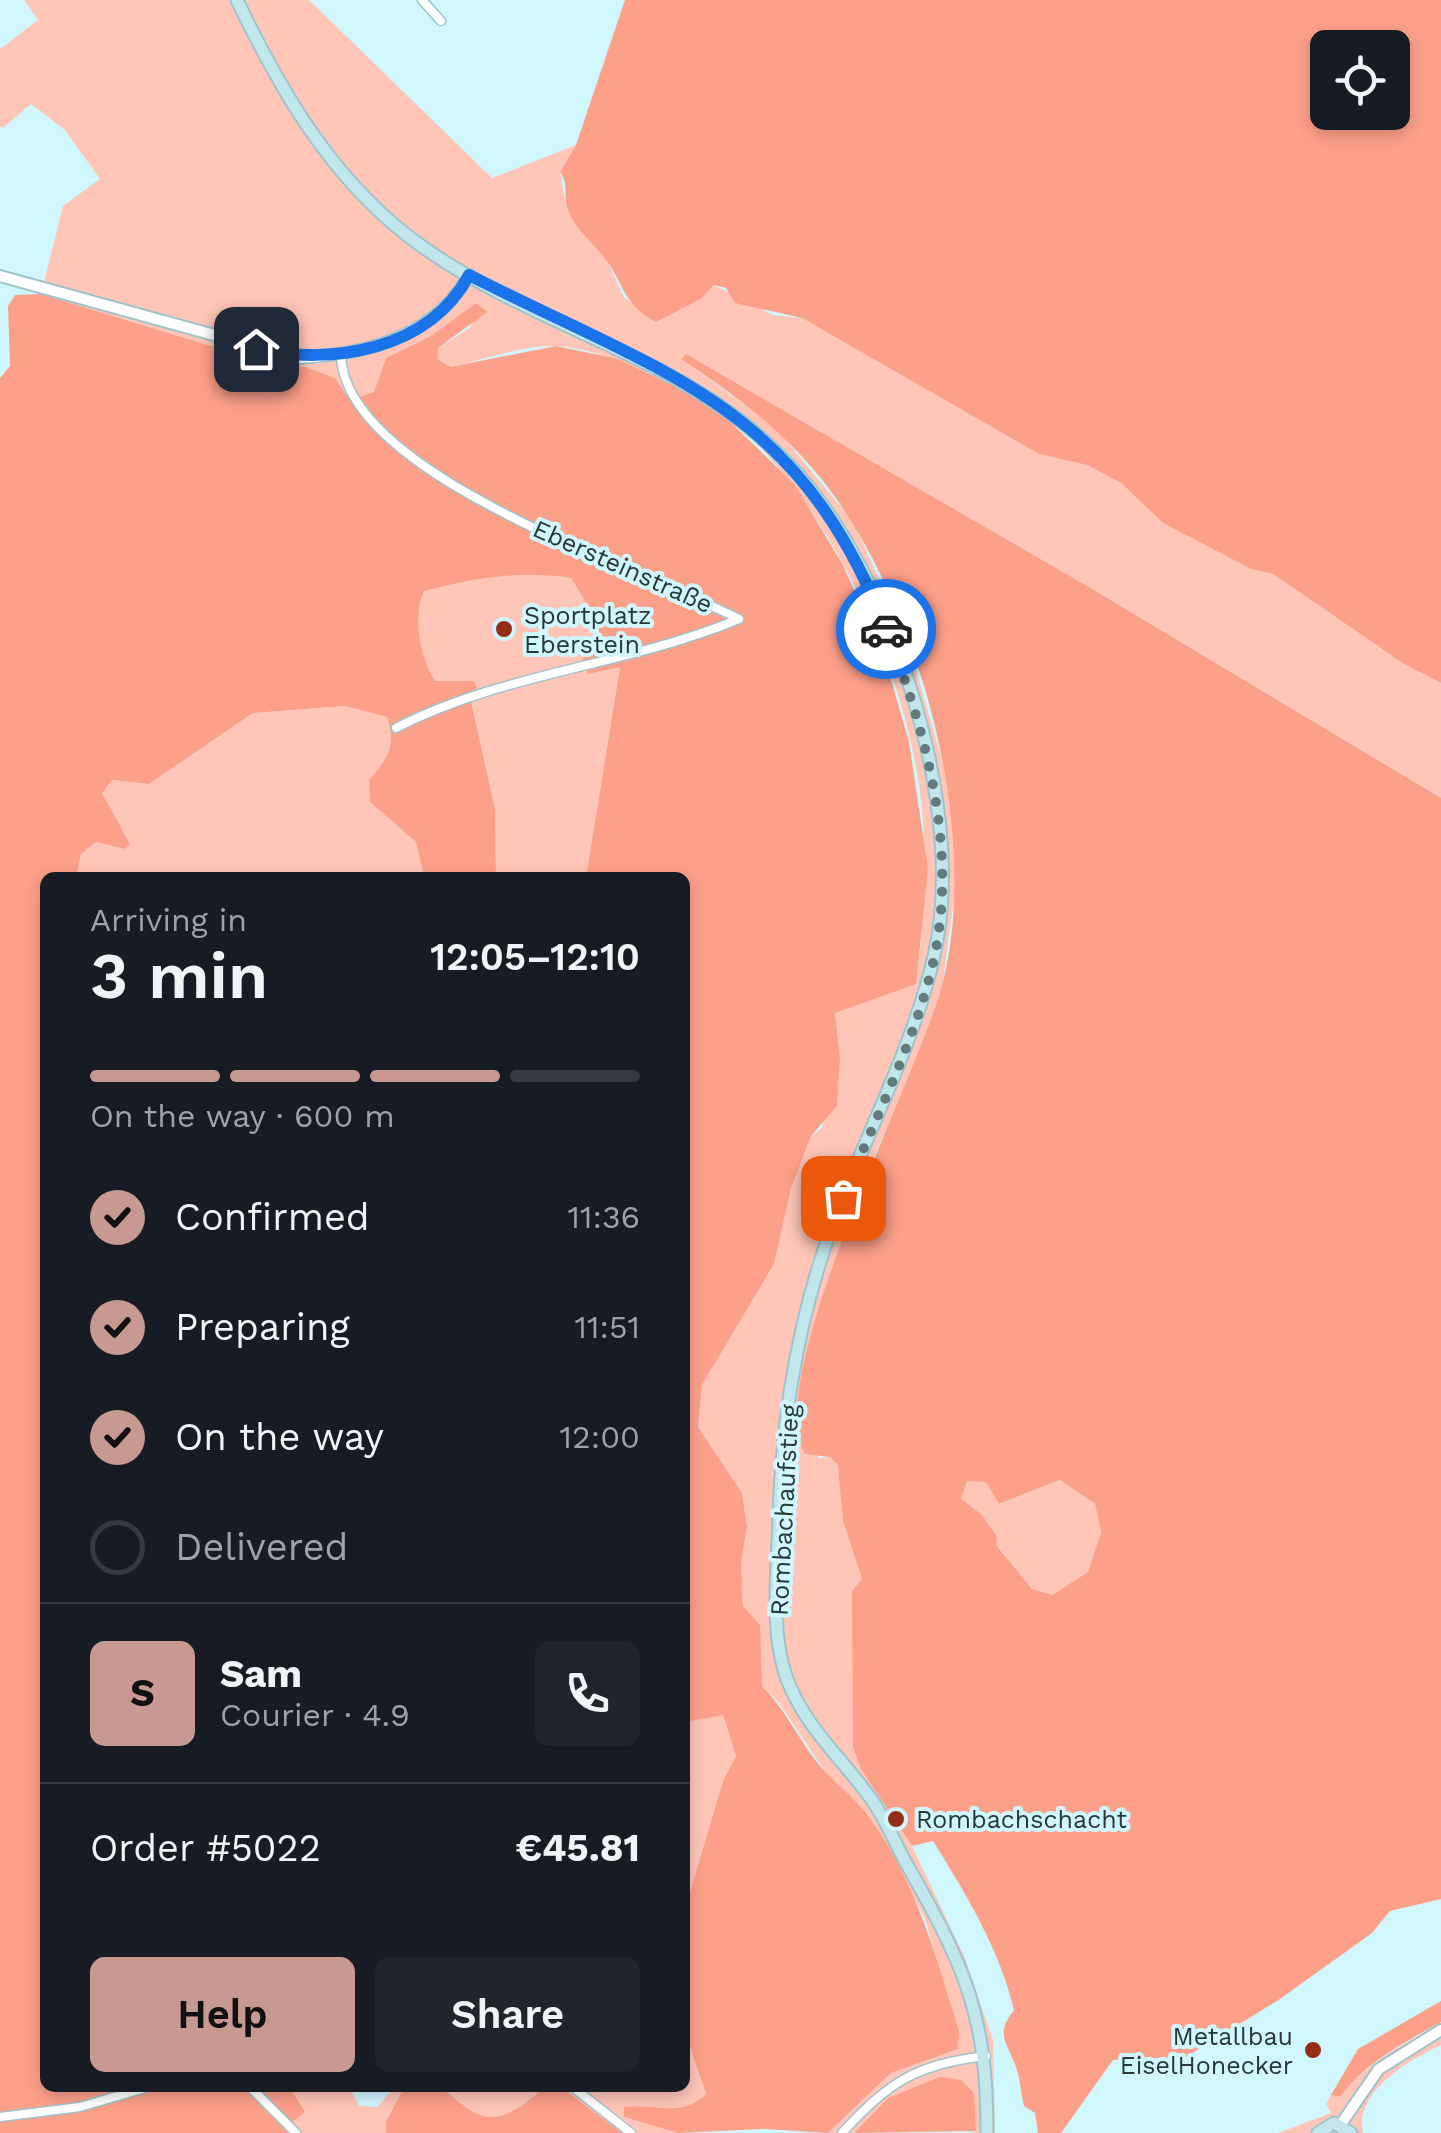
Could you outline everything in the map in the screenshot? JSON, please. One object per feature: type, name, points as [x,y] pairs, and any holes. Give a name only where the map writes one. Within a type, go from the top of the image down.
[{"type":"main road","name":"Rombachaufstieg","points":[[237,0],[273,72],[332,162],[397,227],[469,275],[670,373],[726,406],[786,458],[836,524],[859,564],[899,662],[922,736],[942,867],[936,950],[920,1006],[831,1229],[804,1319],[786,1411],[779,1513],[779,1634],[787,1678],[812,1727],[884,1819],[960,1967],[986,2056],[987,2133]]},
{"type":"main road","points":[[1318,2133],[1326,2125],[1346,2128]]},
{"type":"street","points":[[422,0],[441,21]]},
{"type":"street","points":[[0,276],[298,358],[341,356],[397,338],[424,323],[460,292],[469,275]]},
{"type":"street","name":"Ebersteinstraße","points":[[341,356],[349,386],[361,406],[399,445],[440,475],[507,515],[739,618],[670,644],[474,698],[398,727]]},
{"type":"street","points":[[1346,2128],[1379,2069],[1441,2030]]},
{"type":"street","points":[[842,2133],[900,2079],[941,2062],[986,2056]]},
{"type":"street","points":[[0,2117],[80,2107],[131,2092]]},
{"type":"street","points":[[255,2092],[296,2133]]},
{"type":"street","points":[[579,2092],[631,2133]]},
{"type":"shaded area","points":[[24,0],[309,0],[492,178],[576,145],[560,172],[567,210],[606,258],[623,296],[656,322],[701,299],[714,285],[773,315],[802,318],[1039,454],[1087,465],[1121,483],[1163,523],[1251,569],[1273,574],[1404,664],[1441,683],[1441,798],[1089,587],[686,354],[682,359],[776,428],[854,523],[910,650],[949,784],[956,885],[942,986],[926,1039],[860,1188],[812,1336],[818,1458],[830,1457],[839,1465],[843,1521],[862,1579],[852,1591],[861,1769],[912,1846],[965,1958],[993,2040],[995,2133],[972,2133],[976,2131],[888,2098],[854,2133],[828,2133],[891,2073],[958,2049],[926,1921],[901,1872],[868,1816],[831,1780],[779,1703],[762,1686],[743,1606],[741,1562],[747,1527],[742,1493],[698,1427],[702,1385],[774,1264],[791,1189],[811,1136],[822,1128],[840,1057],[835,1013],[916,983],[924,896],[922,809],[914,754],[899,696],[877,636],[818,522],[782,472],[741,428],[697,394],[632,366],[592,352],[554,346],[450,367],[438,359],[438,348],[470,328],[476,304],[431,336],[386,358],[374,392],[350,400],[335,378],[306,367],[247,357],[41,294],[63,206],[100,179],[65,130],[31,104],[3,128],[0,126],[0,49],[38,20]]},
{"type":"shaded area","points":[[625,0],[1441,0],[1441,683],[1404,664],[1273,574],[1251,569],[1163,523],[1121,483],[1087,465],[1039,454],[802,318],[735,303],[726,288],[714,285],[701,299],[656,322],[629,299],[609,265],[578,228],[567,205],[560,172],[576,145]]},
{"type":"shaded area","points":[[41,294],[247,357],[306,367],[335,378],[350,400],[374,392],[386,358],[431,336],[476,303],[487,312],[438,348],[438,359],[450,367],[556,346],[618,359],[712,404],[795,485],[843,565],[886,662],[909,742],[928,869],[916,984],[835,1013],[840,1057],[837,1106],[811,1136],[791,1189],[774,1264],[702,1385],[698,1427],[742,1493],[747,1527],[741,1562],[743,1606],[760,1625],[762,1686],[816,1761],[863,1810],[900,1867],[923,1920],[959,2031],[958,2049],[891,2073],[828,2133],[764,2129],[678,2133],[624,2117],[624,2107],[677,2108],[706,2094],[690,2047],[690,1892],[723,1781],[736,1756],[723,1715],[690,1721],[690,872],[587,872],[620,667],[588,674],[582,659],[600,642],[597,621],[571,578],[515,575],[424,591],[418,625],[425,660],[435,681],[474,681],[477,688],[470,696],[495,809],[496,872],[423,872],[416,842],[370,802],[369,780],[386,758],[391,744],[387,717],[345,706],[253,713],[149,784],[112,780],[102,793],[130,844],[125,849],[96,842],[81,854],[77,872],[40,872],[40,2092],[292,2092],[305,2112],[286,2127],[290,2133],[0,2133],[0,378],[10,366],[8,306],[15,295]]},
{"type":"shaded area","points":[[686,354],[1089,587],[1441,798],[1441,1899],[1390,1911],[1372,1933],[1280,1999],[1186,2057],[1113,2060],[1061,2133],[1038,2133],[1035,2113],[1024,2106],[1017,2069],[1004,2037],[1005,2025],[1014,2010],[991,1944],[969,1902],[933,1841],[912,1846],[861,1769],[853,1747],[852,1591],[862,1579],[843,1521],[838,1465],[830,1457],[805,1454],[797,1416],[804,1363],[822,1298],[941,989],[952,928],[954,861],[948,791],[934,720],[913,652],[886,586],[855,527],[819,476],[788,442],[737,398],[681,359]],"holes":[[[1060,1480],[1095,1504],[1101,1532],[1088,1572],[1052,1595],[1032,1589],[997,1546],[996,1535],[981,1514],[961,1499],[967,1481],[986,1482],[999,1504]]]},
{"type":"shaded area","points":[[535,572],[571,578],[597,633],[589,673],[620,666],[587,872],[496,872],[495,809],[470,695],[474,681],[435,682],[419,638],[418,613],[423,591],[463,580]]},
{"type":"shaded area","points":[[345,706],[387,717],[391,744],[386,758],[369,780],[370,802],[416,842],[423,872],[76,872],[81,854],[96,842],[125,849],[102,792],[112,780],[149,784],[253,713]]},
{"type":"shaded area","points":[[1060,1480],[1095,1504],[1101,1532],[1088,1572],[1052,1595],[1032,1589],[960,1499],[967,1481],[986,1481],[1000,1504]]},
{"type":"shaded area","points":[[723,1714],[736,1756],[723,1781],[690,1892],[690,1721]]},
{"type":"shaded area","points":[[1441,2001],[1441,2022],[1374,2063],[1340,2097],[1331,2095],[1358,2049]]},
{"type":"shaded area","points":[[1440,2023],[1441,2045],[1401,2068],[1376,2090],[1367,2104],[1363,2133],[1278,2133],[1331,2113],[1326,2104],[1331,2095],[1340,2097],[1373,2064]]},
{"type":"shaded area","points":[[690,2047],[706,2094],[690,2105],[673,2109],[637,2106],[625,2117],[678,2133],[622,2133],[568,2092],[690,2092]]},
{"type":"shaded area","points":[[940,2077],[961,2080],[974,2093],[976,2131],[854,2133],[888,2098]]},
{"type":"shaded area","points":[[292,2092],[352,2092],[359,2106],[377,2107],[390,2092],[402,2092],[386,2121],[386,2133],[290,2133],[285,2127],[304,2112]]},
{"type":"shaded area","points":[[402,2092],[448,2092],[471,2110],[494,2117],[516,2109],[539,2092],[568,2092],[622,2133],[386,2133],[386,2121]]},
{"type":"shaded area","points":[[448,2092],[539,2092],[516,2109],[494,2117],[483,2116]]},
{"type":"way so far","points":[[843,1198],[920,1006],[936,950],[941,906],[942,867],[932,782],[911,696],[886,629]]},
{"type":"place","name":"Sportplatz Eberstein","points":[[504,629]]},
{"type":"place","name":"Rombachschacht","points":[[896,1819]]},
{"type":"place","name":"Metallbau EiselHonecker","points":[[1313,2050]]},
{"type":"route","points":[[256,349],[298,358],[368,350],[424,323],[460,292],[469,275],[670,373],[726,406],[760,434],[786,458],[836,524],[859,564],[886,629]]}]
